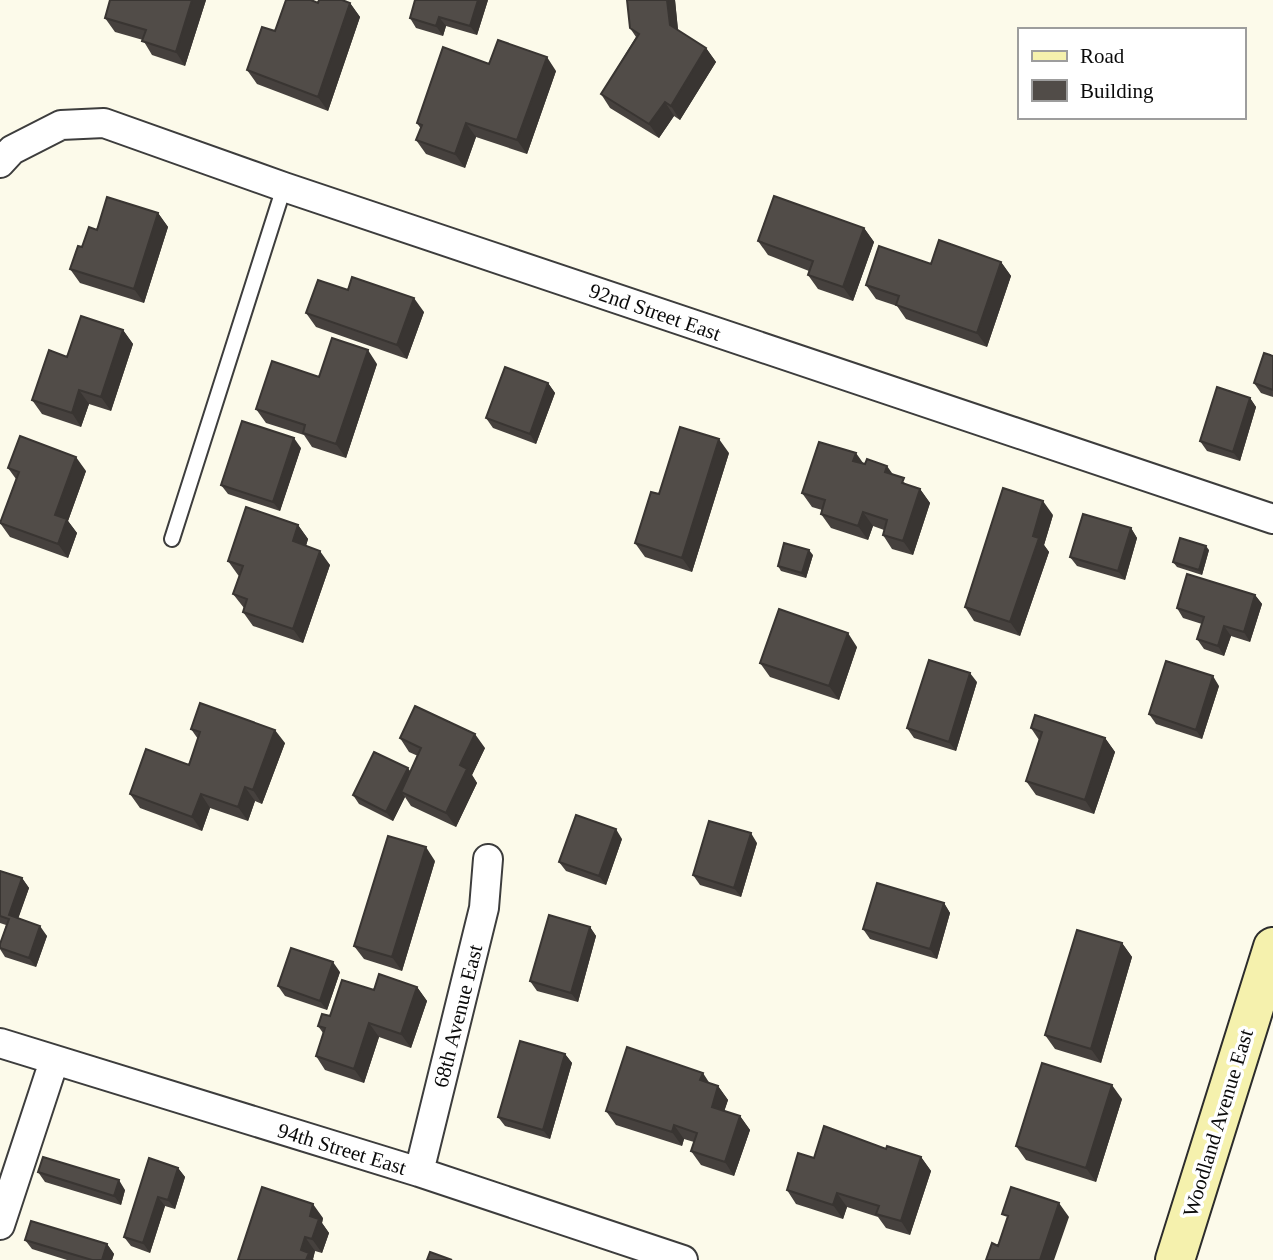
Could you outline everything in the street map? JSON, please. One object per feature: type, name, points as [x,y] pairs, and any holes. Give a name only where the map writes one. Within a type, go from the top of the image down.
[{"type":"street","name":"92nd Street East","points":[[0,163],[12,150],[61,125],[104,123],[284,187],[1273,519]]},
{"type":"street","name":"68th Avenue East","points":[[419,1172],[484,908],[488,859]]},
{"type":"street","name":"Woodland Avenue East","points":[[1175,1260],[1273,947]]},
{"type":"street","name":"94th Street East","points":[[0,1043],[419,1172],[683,1260]]},
{"type":"street","points":[[0,1225],[54,1061]]},
{"type":"lane","points":[[172,539],[284,187]]},
{"type":"building","points":[[110,0],[192,0],[176,52],[142,41],[146,30],[105,18]]},
{"type":"building","points":[[286,0],[311,0],[318,3],[319,0],[342,0],[350,3],[318,97],[247,70],[262,27],[275,31]]},
{"type":"building","points":[[415,0],[478,0],[470,26],[439,17],[436,26],[410,18]]},
{"type":"building","points":[[627,0],[667,0],[670,25],[706,48],[671,106],[665,102],[649,124],[601,94],[639,34],[630,28]]},
{"type":"building","points":[[498,40],[547,57],[517,140],[466,123],[455,154],[416,140],[422,125],[417,123],[443,47],[489,64]]},
{"type":"building","points":[[774,196],[864,228],[843,287],[808,275],[813,261],[758,241]]},
{"type":"building","points":[[107,197],[158,213],[134,289],[70,269],[78,246],[82,247],[89,227],[97,230]]},
{"type":"building","points":[[939,240],[1001,262],[977,333],[896,305],[899,296],[866,285],[879,246],[931,264]]},
{"type":"building","points":[[352,277],[414,298],[397,345],[306,313],[318,280],[348,290]]},
{"type":"building","points":[[81,316],[123,330],[101,397],[79,390],[72,413],[32,400],[49,350],[67,357]]},
{"type":"building","points":[[332,338],[368,350],[336,444],[303,433],[305,425],[256,409],[272,361],[319,377]]},
{"type":"building","points":[[1264,353],[1273,356],[1273,390],[1254,383]]},
{"type":"building","points":[[505,367],[548,383],[530,434],[486,418]]},
{"type":"building","points":[[1217,387],[1250,398],[1233,452],[1200,441]]},
{"type":"building","points":[[242,421],[294,438],[273,502],[221,485]]},
{"type":"building","points":[[680,427],[719,439],[682,558],[635,543],[651,492],[659,494]]},
{"type":"building","points":[[20,436],[76,457],[55,515],[67,519],[58,544],[0,523],[19,472],[8,468]]},
{"type":"building","points":[[819,442],[856,453],[853,461],[865,464],[867,459],[887,466],[885,472],[904,478],[902,483],[920,489],[903,541],[883,535],[887,520],[863,512],[858,526],[821,514],[825,500],[802,493]]},
{"type":"building","points":[[1003,488],[1043,501],[1033,536],[1039,538],[1010,622],[965,607]]},
{"type":"building","points":[[246,507],[298,525],[293,541],[320,551],[293,629],[243,612],[247,599],[233,594],[243,566],[228,561]]},
{"type":"building","points":[[1083,514],[1131,528],[1118,571],[1070,557]]},
{"type":"building","points":[[1180,538],[1206,546],[1199,570],[1173,562]]},
{"type":"building","points":[[784,543],[809,550],[802,573],[778,566]]},
{"type":"building","points":[[1187,574],[1255,595],[1244,632],[1224,626],[1218,646],[1197,639],[1204,617],[1177,608]]},
{"type":"building","points":[[779,609],[848,633],[829,686],[760,663]]},
{"type":"building","points":[[929,660],[970,673],[949,742],[907,728]]},
{"type":"building","points":[[1166,661],[1213,676],[1196,730],[1149,714]]},
{"type":"building","points":[[200,703],[275,730],[253,790],[245,787],[238,807],[201,794],[192,817],[130,794],[146,749],[189,765],[200,732],[191,729]]},
{"type":"building","points":[[415,706],[475,734],[460,765],[467,769],[446,813],[401,792],[421,748],[400,738]]},
{"type":"building","points":[[1035,715],[1105,738],[1085,800],[1026,781],[1042,732],[1031,728]]},
{"type":"building","points":[[374,752],[408,768],[386,812],[353,795]]},
{"type":"building","points":[[576,815],[616,829],[599,876],[559,862]]},
{"type":"building","points":[[709,821],[751,833],[734,888],[693,875]]},
{"type":"building","points":[[388,836],[426,847],[392,957],[354,946]]},
{"type":"building","points":[[0,871],[22,878],[9,915],[40,926],[29,958],[0,948],[9,919],[0,916]]},
{"type":"building","points":[[877,883],[944,903],[930,949],[863,929]]},
{"type":"building","points":[[549,915],[590,927],[571,993],[530,981]]},
{"type":"building","points":[[1077,930],[1122,943],[1091,1049],[1045,1035]]},
{"type":"building","points":[[291,948],[333,962],[320,1001],[278,986]]},
{"type":"building","points":[[379,974],[417,987],[401,1034],[369,1023],[354,1069],[316,1056],[325,1028],[318,1026],[322,1014],[330,1016],[342,980],[374,990]]},
{"type":"building","points":[[520,1041],[565,1054],[543,1130],[498,1117]]},
{"type":"building","points":[[627,1047],[703,1073],[700,1080],[718,1086],[712,1107],[740,1116],[725,1162],[691,1151],[697,1133],[674,1125],[672,1132],[606,1111]]},
{"type":"building","points":[[1042,1063],[1112,1085],[1086,1168],[1016,1146]]},
{"type":"building","points":[[824,1126],[886,1149],[887,1146],[921,1157],[901,1221],[876,1214],[879,1206],[837,1193],[833,1205],[787,1190],[798,1153],[814,1158]]},
{"type":"building","points":[[43,1157],[119,1180],[114,1196],[38,1172]]},
{"type":"building","points":[[149,1158],[178,1168],[168,1200],[158,1197],[143,1243],[124,1237]]},
{"type":"building","points":[[262,1187],[313,1204],[310,1216],[319,1219],[312,1239],[305,1237],[301,1250],[309,1253],[306,1260],[238,1260]]},
{"type":"building","points":[[1011,1187],[1059,1203],[1040,1260],[986,1260],[992,1243],[998,1246],[1008,1216],[1002,1214]]},
{"type":"building","points":[[31,1221],[107,1244],[102,1260],[92,1260],[25,1240]]},
{"type":"building","points":[[430,1252],[452,1260],[427,1260]]}]
